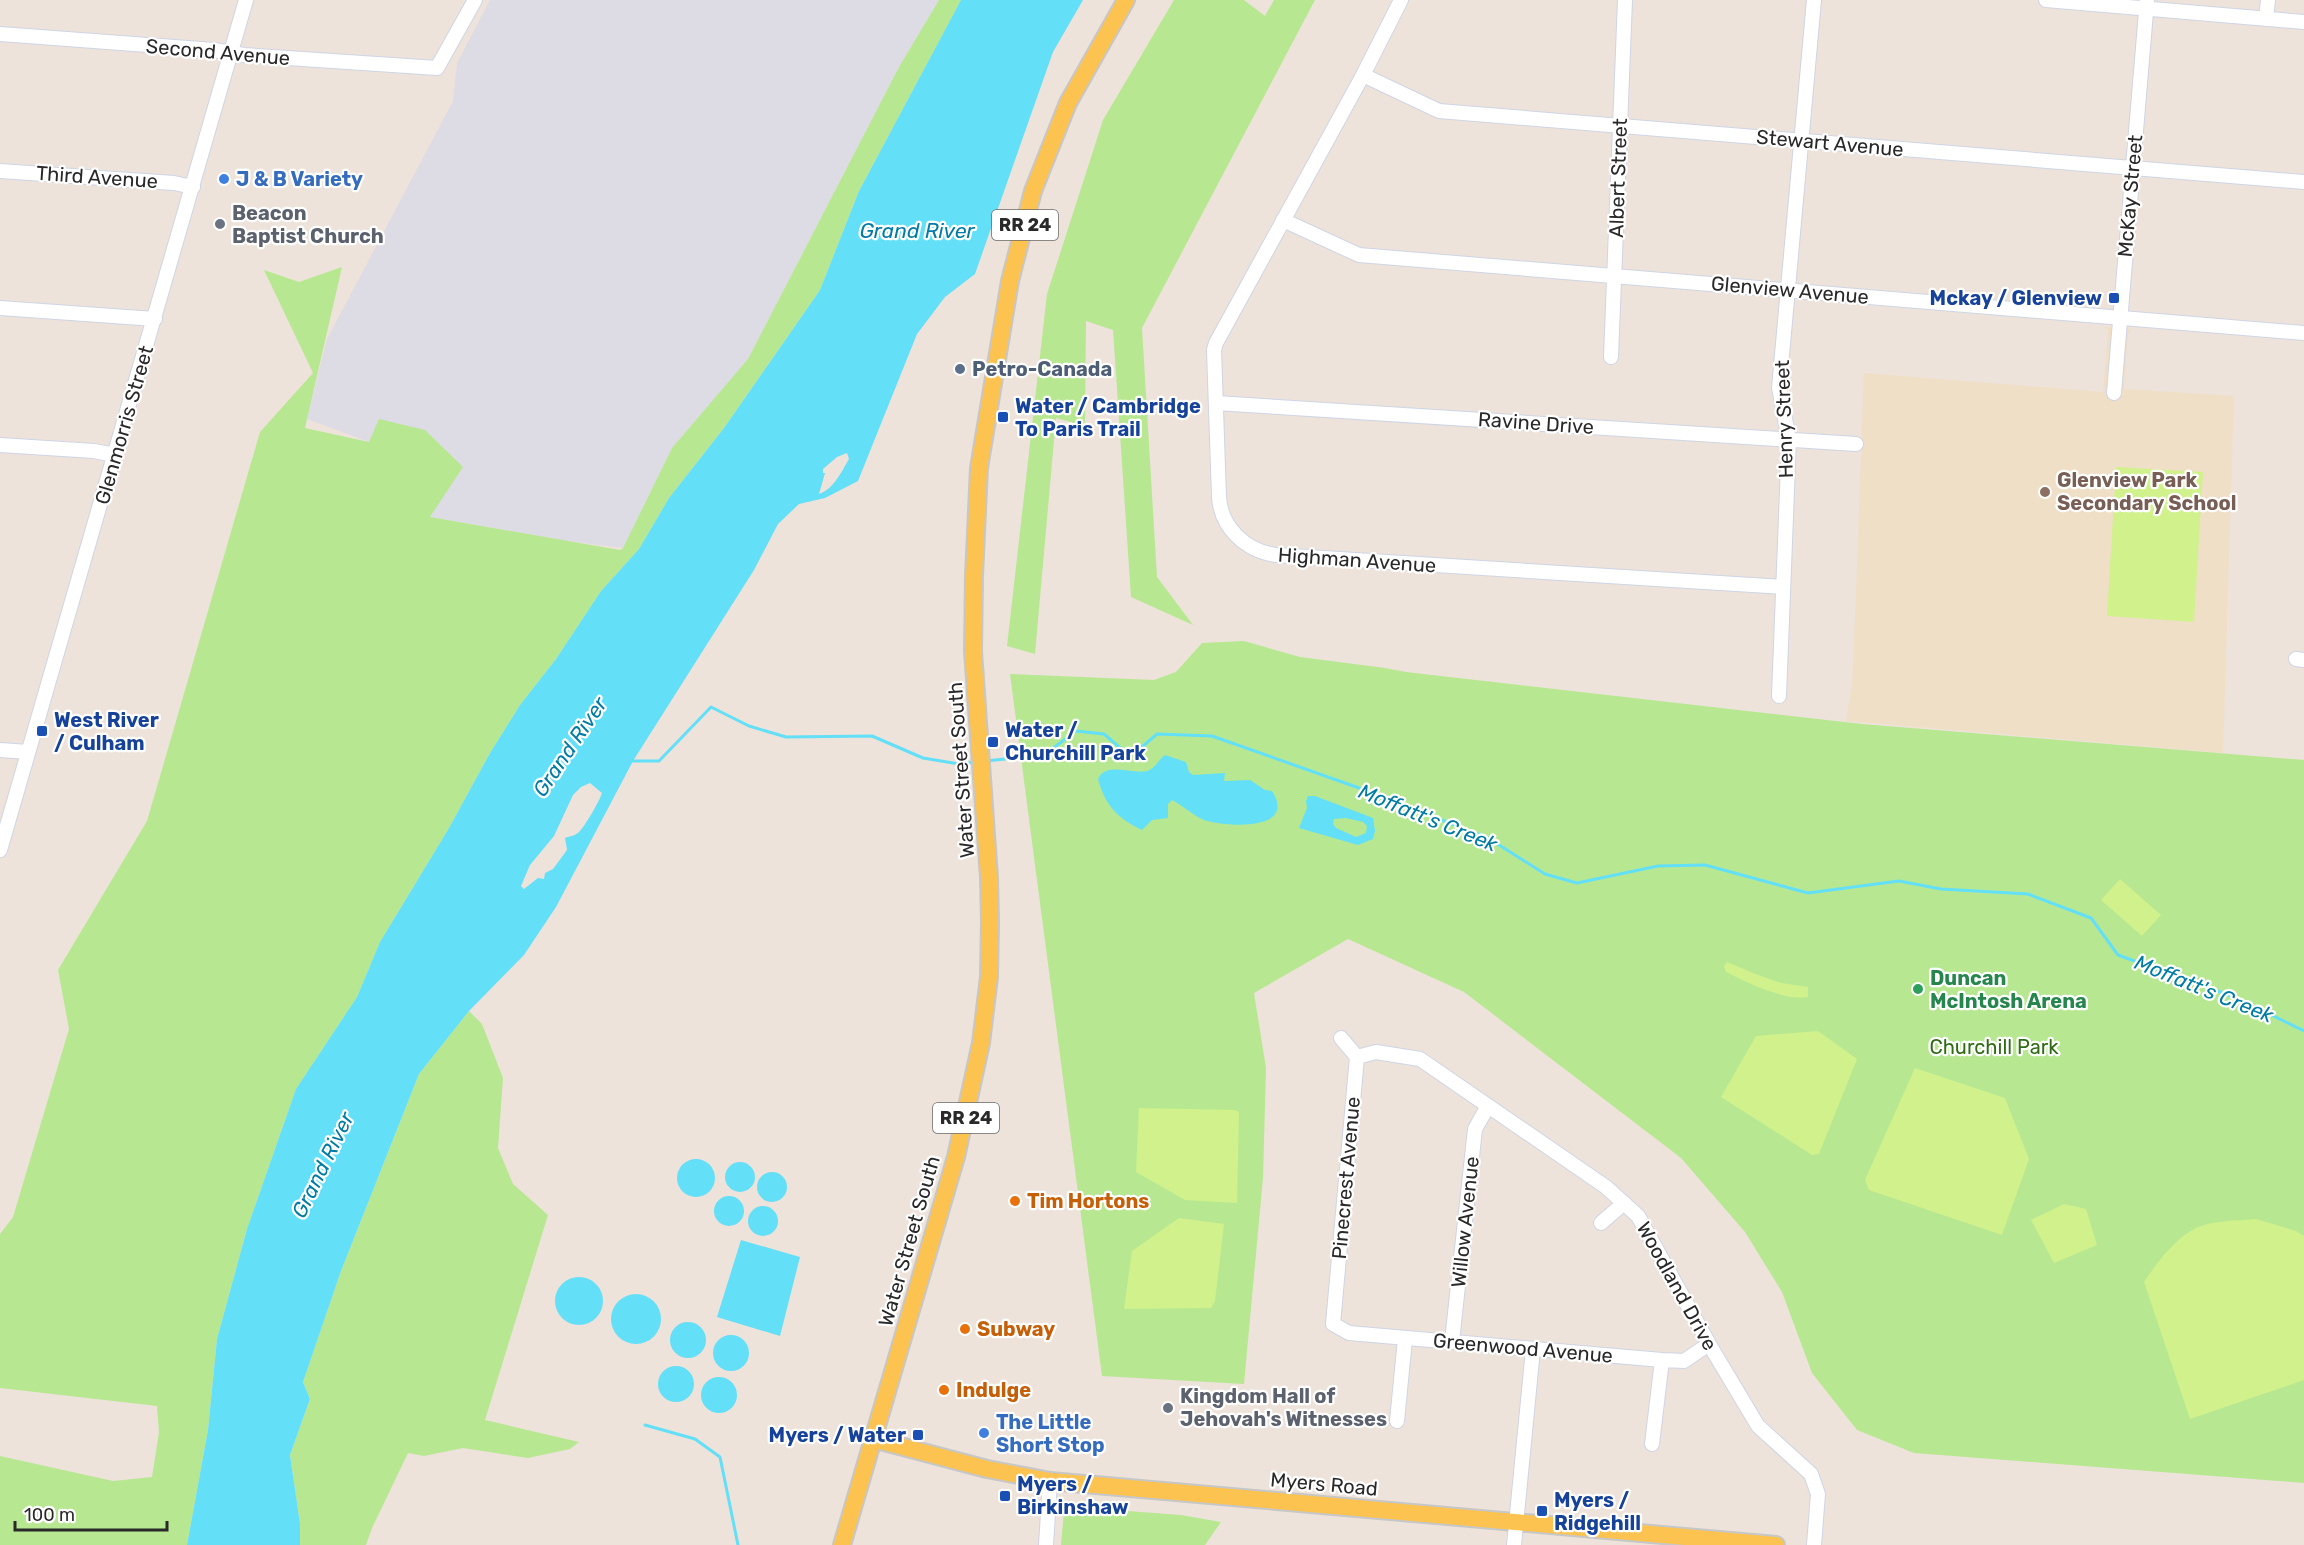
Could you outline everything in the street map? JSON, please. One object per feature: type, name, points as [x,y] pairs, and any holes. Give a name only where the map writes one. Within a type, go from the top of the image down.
[{"type":"main road","name":"Water Street South","points":[[842,1545],[956,1156],[981,1042],[989,977],[990,922],[973,651],[980,468],[1010,281],[1034,191],[1068,103],[1126,0]]},
{"type":"main road","name":"Myers Road","points":[[873,1439],[987,1469],[1050,1481],[1776,1545]]},
{"type":"street","name":"Glenmorris Street","points":[[0,850],[246,0]]},
{"type":"street","name":"Second Avenue","points":[[0,34],[436,68],[475,0]]},
{"type":"street","name":"Highman Avenue","points":[[1401,0],[1363,75],[1216,343],[1214,350],[1219,497],[1221,511],[1228,525],[1239,538],[1262,552],[1276,555],[1783,587]]},
{"type":"street","name":"Albert Street","points":[[1611,357],[1625,0]]},
{"type":"street","name":"Henry Street","points":[[1779,696],[1789,439],[1779,388],[1814,0]]},
{"type":"street","points":[[2046,0],[2146,4],[2304,22]]},
{"type":"street","points":[[2266,19],[2268,0]]},
{"type":"street","name":"McKay Street","points":[[2114,393],[2146,4]]},
{"type":"street","name":"Stewart Avenue","points":[[1363,75],[1439,111],[2304,182]]},
{"type":"street","name":"Third Avenue","points":[[0,171],[174,183],[193,187]]},
{"type":"street","name":"Glenview Avenue","points":[[1283,220],[1359,255],[2304,333]]},
{"type":"street","points":[[0,308],[155,319]]},
{"type":"street","name":"Ravine Drive","points":[[1216,403],[1856,444]]},
{"type":"street","points":[[0,445],[94,451],[115,455]]},
{"type":"street","points":[[0,750],[28,752]]},
{"type":"street","points":[[1341,1038],[1357,1057]]},
{"type":"street","name":"Woodland Drive","points":[[1357,1057],[1376,1052],[1420,1059],[1606,1187],[1638,1216],[1709,1344],[1758,1426],[1811,1474],[1818,1494],[1814,1545]]},
{"type":"street","name":"Pinecrest Avenue","points":[[1333,1324],[1357,1057]]},
{"type":"street","name":"Willow Avenue","points":[[1452,1341],[1475,1128],[1488,1106]]},
{"type":"street","points":[[1601,1223],[1624,1203]]},
{"type":"street","name":"Greenwood Avenue","points":[[1333,1324],[1349,1333],[1662,1360],[1684,1361],[1709,1344]]},
{"type":"street","points":[[1397,1421],[1405,1339]]},
{"type":"street","points":[[1514,1545],[1533,1349]]},
{"type":"street","points":[[1652,1444],[1662,1360]]},
{"type":"street","points":[[1046,1545],[1050,1481]]},
{"type":"shaded area","points":[[490,0],[939,0],[899,67],[748,359],[672,448],[623,548],[567,541],[429,517],[369,442],[307,419],[327,339],[453,101],[457,63]]},
{"type":"shaded area","name":"Glenview Park Secondary School","points":[[2104,327],[2132,329],[2128,334],[2124,389],[2234,396],[2223,753],[1846,721],[1852,684],[1864,373],[2103,392],[2108,330]]},
{"type":"green space","points":[[939,0],[961,0],[859,191],[820,290],[724,428],[669,498],[639,549],[601,591],[556,659],[520,705],[380,942],[357,997],[296,1089],[247,1229],[217,1339],[208,1430],[187,1545],[0,1545],[0,1456],[113,1481],[152,1477],[159,1432],[157,1406],[0,1388],[0,1234],[13,1217],[69,1029],[58,970],[147,821],[260,432],[313,373],[264,270],[299,282],[342,267],[305,428],[369,442],[379,419],[425,430],[463,467],[430,517],[620,550],[672,448],[748,359],[899,67]]},
{"type":"green space","points":[[1174,0],[1244,0],[1265,16],[1274,0],[1315,0],[1142,328],[1157,577],[1193,625],[1131,597],[1113,330],[1086,321],[1085,426],[1056,418],[1035,654],[1007,646],[1047,294],[1103,120]]},
{"type":"green space","points":[[2116,467],[2203,472],[2194,622],[2107,616]]},
{"type":"green space","name":"Churchill Park","points":[[1244,641],[1300,657],[1406,672],[1862,724],[2304,760],[2304,1483],[1914,1453],[1857,1430],[1812,1373],[1782,1292],[1745,1232],[1681,1158],[1464,992],[1348,939],[1254,993],[1266,1068],[1263,1178],[1244,1384],[1102,1376],[1010,674],[1154,680],[1176,672],[1202,643]]},
{"type":"green space","points":[[2120,879],[2161,915],[2142,936],[2101,900]]},
{"type":"green space","points":[[1727,962],[1781,983],[1808,987],[1808,997],[1798,998],[1777,994],[1755,986],[1726,972],[1724,966]]},
{"type":"green space","points":[[469,1011],[482,1024],[503,1078],[498,1148],[513,1184],[548,1215],[485,1420],[579,1442],[570,1449],[528,1458],[463,1448],[424,1456],[408,1453],[366,1545],[300,1545],[300,1524],[290,1455],[310,1399],[303,1382],[341,1271],[419,1074]]},
{"type":"green space","points":[[1818,1031],[1857,1059],[1819,1154],[1812,1155],[1721,1097],[1756,1036]]},
{"type":"green space","points":[[1915,1068],[2005,1098],[2029,1159],[2002,1235],[1869,1190],[1865,1180]]},
{"type":"green space","points":[[1139,1108],[1235,1110],[1239,1112],[1237,1203],[1185,1200],[1136,1172]]},
{"type":"green space","points":[[2064,1204],[2086,1209],[2097,1245],[2054,1263],[2031,1220]]},
{"type":"green space","points":[[1179,1218],[1224,1224],[1215,1301],[1211,1308],[1124,1309],[1132,1251]]},
{"type":"green space","points":[[2256,1219],[2296,1231],[2304,1236],[2304,1380],[2190,1419],[2144,1282],[2173,1245],[2196,1228],[2217,1222]]},
{"type":"green space","points":[[1100,1509],[1181,1515],[1221,1522],[1205,1545],[1061,1545],[1064,1511],[1080,1513]]},
{"type":"water","name":"Grand River","points":[[961,0],[1083,0],[1053,52],[975,274],[945,297],[917,334],[858,481],[825,498],[799,504],[778,524],[754,570],[633,761],[556,907],[524,955],[469,1011],[419,1074],[341,1271],[303,1382],[310,1399],[290,1455],[300,1524],[300,1545],[187,1545],[208,1430],[217,1339],[247,1229],[296,1089],[357,997],[380,942],[520,705],[556,659],[601,591],[639,549],[669,498],[724,428],[820,290],[859,191]],"holes":[[[847,453],[849,459],[837,480],[829,489],[819,494],[825,473],[823,469],[837,457]],[[590,783],[602,793],[582,829],[565,838],[567,850],[553,869],[545,873],[544,879],[538,878],[524,889],[521,886],[530,865],[554,836],[573,795],[581,787]]]},
{"type":"water","points":[[1165,755],[1186,762],[1189,772],[1193,775],[1225,773],[1224,781],[1250,780],[1265,790],[1272,791],[1277,804],[1275,814],[1256,824],[1227,824],[1204,820],[1172,800],[1168,804],[1168,818],[1152,820],[1142,830],[1113,810],[1104,796],[1098,779],[1107,771],[1113,770],[1147,771]]},
{"type":"water","points":[[1308,796],[1315,796],[1373,818],[1375,831],[1373,839],[1358,845],[1299,828],[1307,808]],"holes":[[[1346,818],[1363,822],[1367,826],[1366,833],[1356,837],[1336,828],[1333,824],[1334,819]]]},
{"type":"water","points":[[696,1159],[710,1164],[715,1178],[710,1192],[696,1197],[682,1192],[677,1178],[682,1164]]},
{"type":"water","points":[[740,1162],[751,1166],[755,1177],[751,1188],[740,1192],[729,1188],[725,1177],[729,1166]]},
{"type":"water","points":[[772,1172],[778,1173],[786,1181],[786,1193],[778,1201],[772,1202],[766,1201],[758,1193],[757,1187],[758,1181],[766,1173]]},
{"type":"water","points":[[729,1196],[740,1200],[744,1211],[740,1222],[729,1226],[718,1222],[714,1211],[718,1200]]},
{"type":"water","points":[[763,1206],[774,1210],[778,1221],[774,1232],[763,1236],[752,1232],[748,1221],[752,1210]]},
{"type":"water","points":[[741,1240],[800,1257],[780,1336],[717,1317]]},
{"type":"water","points":[[574,1277],[584,1277],[596,1284],[603,1296],[603,1306],[596,1318],[584,1325],[574,1325],[559,1314],[555,1306],[555,1296],[566,1281]]},
{"type":"water","points":[[636,1294],[650,1298],[657,1305],[661,1319],[657,1333],[650,1340],[636,1344],[622,1340],[615,1333],[611,1319],[615,1305],[622,1298]]},
{"type":"water","points":[[688,1322],[701,1327],[706,1340],[701,1353],[688,1358],[675,1353],[670,1340],[675,1327]]},
{"type":"water","points":[[731,1335],[744,1340],[749,1353],[744,1366],[731,1371],[718,1366],[713,1353],[718,1340]]},
{"type":"water","points":[[676,1366],[689,1371],[694,1384],[689,1397],[676,1402],[663,1397],[658,1384],[663,1371]]},
{"type":"water","points":[[719,1377],[732,1382],[737,1395],[732,1408],[719,1413],[706,1408],[701,1395],[706,1382]]},
{"type":"waterway","name":"Moffatt's Creek","points":[[633,761],[659,761],[711,707],[749,726],[786,737],[872,736],[923,758],[959,764],[976,762]]},
{"type":"waterway","name":"Moffatt's Creek","points":[[985,761],[1044,755],[1076,731],[1104,734],[1125,752],[1143,746],[1157,734],[1212,736],[1362,789],[1488,838],[1545,874],[1577,883],[1658,866],[1705,865],[1808,893],[1899,881],[1941,889],[2028,894],[2091,918],[2118,955],[2237,998],[2304,1031]]},
{"type":"waterway","points":[[645,1425],[695,1439],[720,1457],[738,1545]]},
{"type":"place","name":"J & B Variety","points":[[224,179]]},
{"type":"place","name":"Beacon Baptist Church","points":[[220,224]]},
{"type":"place","name":"Mckay / Glenview","points":[[2114,298]]},
{"type":"place","name":"Petro-Canada","points":[[960,369]]},
{"type":"place","name":"Water / Cambridge To Paris Trail","points":[[1003,417]]},
{"type":"place","name":"Glenview Park Secondary School","points":[[2045,492]]},
{"type":"place","name":"West River / Culham","points":[[42,731]]},
{"type":"place","name":"Water / Churchill Park","points":[[993,742]]},
{"type":"place","name":"Duncan McIntosh Arena","points":[[1918,989]]},
{"type":"place","name":"Tim Hortons","points":[[1015,1201]]},
{"type":"place","name":"Subway","points":[[965,1329]]},
{"type":"place","name":"Indulge","points":[[944,1390]]},
{"type":"place","name":"Kingdom Hall of Jehovah's Witnesses","points":[[1168,1408]]},
{"type":"place","name":"The Little Short Stop","points":[[984,1433]]},
{"type":"place","name":"Myers / Water","points":[[918,1435]]},
{"type":"place","name":"Myers / Birkinshaw","points":[[1005,1496]]},
{"type":"place","name":"Myers / Ridgehill","points":[[1542,1511]]}]
